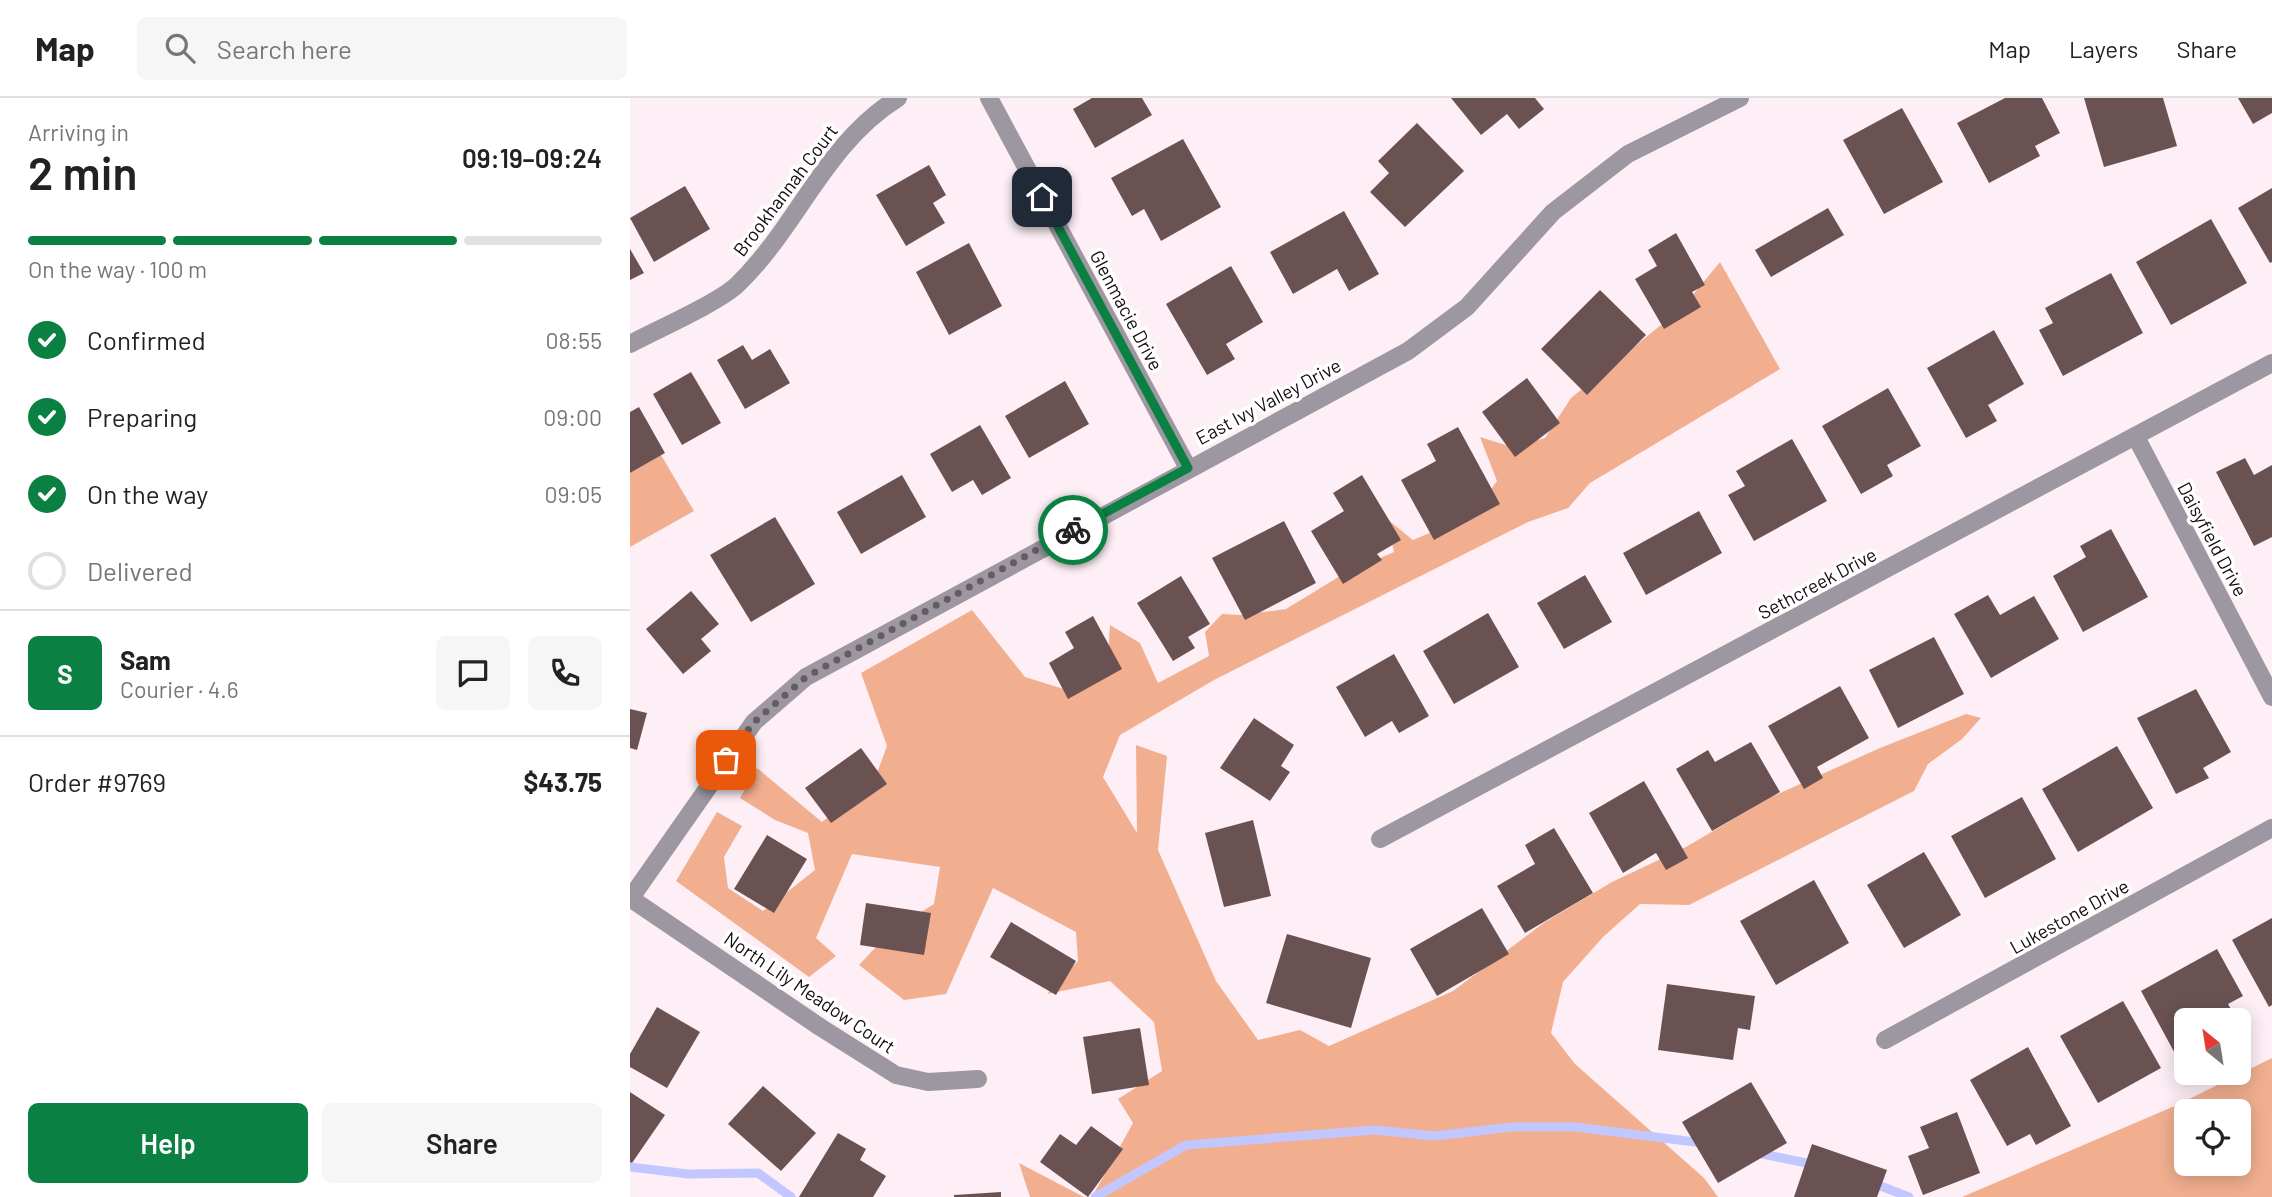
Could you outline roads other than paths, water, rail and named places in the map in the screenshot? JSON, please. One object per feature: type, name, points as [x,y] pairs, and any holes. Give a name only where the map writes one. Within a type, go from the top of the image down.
[{"type":"street","name":"Brookhannah Court","points":[[630,344],[736,287],[768,253],[848,137],[879,110],[898,98]]},
{"type":"street","name":"Glenmacie Drive","points":[[989,98],[1188,468]]},
{"type":"street","name":"East Ivy Valley Drive","points":[[630,898],[754,722],[806,677],[1408,351],[1467,307],[1553,212],[1628,153],[1740,98]]},
{"type":"street","name":"Sethcreek Drive","points":[[1380,839],[2272,363]]},
{"type":"street","name":"Daisyfield Drive","points":[[2136,437],[2272,697]]},
{"type":"street","name":"Lukestone Drive","points":[[1885,1040],[2272,828]]},
{"type":"street","name":"North Lily Meadow Court","points":[[630,898],[820,1027],[896,1075],[928,1082],[978,1079]]},
{"type":"waterway","points":[[1095,1197],[1186,1145],[1375,1130],[1435,1136],[1511,1127],[1576,1127],[1703,1143]]},
{"type":"waterway","points":[[1758,1153],[1816,1165]]},
{"type":"waterway","points":[[630,1167],[688,1174],[758,1173],[791,1197]]},
{"type":"waterway","points":[[1870,1182],[1909,1197]]}]
